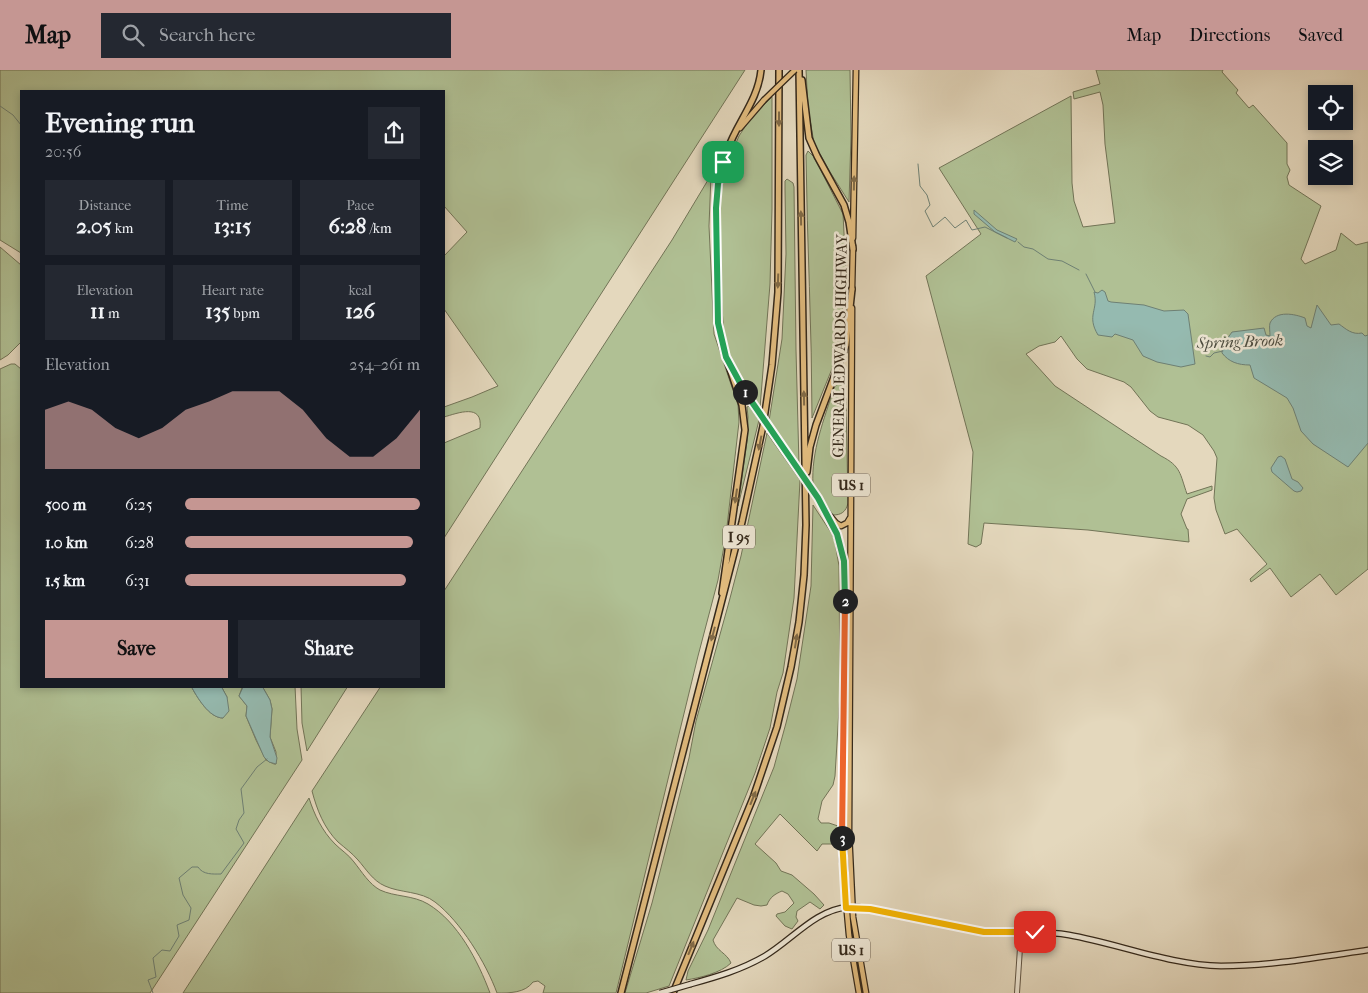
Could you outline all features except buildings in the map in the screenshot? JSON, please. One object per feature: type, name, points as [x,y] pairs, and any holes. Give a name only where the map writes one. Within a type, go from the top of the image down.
[{"type":"highway","points":[[727,151],[735,131],[755,95],[761,70]]},
{"type":"highway","name":"I 95","points":[[621,993],[720,610],[764,426],[771,371],[778,273],[779,70]]},
{"type":"highway","points":[[800,70],[810,138],[817,156],[845,207],[853,249]]},
{"type":"highway","points":[[673,993],[757,786],[780,715],[794,656],[801,605],[806,538],[800,70]]},
{"type":"highway","points":[[805,482],[810,447],[816,425],[845,350],[852,289]]},
{"type":"highway","points":[[720,610],[745,427],[742,402],[728,363]]},
{"type":"main road","name":"US 1","points":[[795,70],[741,126],[727,151],[719,178],[716,213],[718,317],[721,341],[728,363],[754,406],[824,508],[837,534],[844,561],[842,858],[851,953],[859,993]]},
{"type":"main road","name":"GENERAL EDWARDS HIGHWAY","points":[[852,907],[849,772],[855,70]]},
{"type":"main road","points":[[824,508],[835,522],[841,526],[848,522],[851,514]]},
{"type":"main road","name":"US 1","points":[[852,907],[866,993]]},
{"type":"main road","points":[[660,993],[722,975],[755,961],[779,947],[820,916],[832,910],[852,907],[974,930],[1054,933],[1177,960],[1220,966],[1258,964],[1368,950]]},
{"type":"street","points":[[1018,993],[1021,933]]},
{"type":"green space","points":[[0,70],[745,70],[445,536],[445,443],[480,428],[480,420],[474,412],[462,412],[445,417],[445,407],[498,386],[445,310],[445,255],[467,232],[445,207],[445,90],[20,90],[20,252],[0,240]]},
{"type":"green space","points":[[806,70],[850,70],[849,202],[814,143],[808,108]]},
{"type":"green space","points":[[1096,70],[1223,70],[1222,72],[1238,90],[1236,93],[1249,108],[1253,105],[1287,143],[1287,164],[1290,170],[1287,177],[1289,185],[1321,206],[1301,259],[1305,264],[1336,250],[1341,233],[1356,245],[1368,242],[1368,569],[1336,595],[1320,574],[1291,597],[1270,568],[1251,582],[1250,579],[1267,564],[1237,529],[1225,534],[1216,510],[1214,498],[1217,458],[1203,435],[1188,425],[1158,417],[1150,411],[1131,387],[1124,382],[1087,369],[1077,359],[1061,336],[1055,342],[1039,346],[1026,354],[1055,386],[1173,463],[1179,471],[1187,494],[1212,486],[1212,490],[1187,499],[1181,514],[1188,529],[1189,542],[1088,530],[984,523],[981,544],[976,547],[968,544],[973,452],[926,276],[981,234],[939,168],[1071,96],[1072,183],[1074,201],[1083,227],[1115,223],[1105,144],[1103,105],[1100,92],[1074,99],[1073,92],[1100,84]]},
{"type":"green space","points":[[772,97],[770,284],[760,408],[739,376],[728,352],[724,336],[721,295],[720,195],[725,168],[739,136],[750,119]]},
{"type":"green space","points":[[808,151],[814,157],[843,214],[846,272],[838,354],[812,418],[806,155]]},
{"type":"green space","points":[[711,175],[709,226],[714,334],[738,405],[739,422],[726,535],[718,580],[616,993],[543,993],[545,986],[538,981],[533,982],[522,990],[497,993],[472,944],[445,910],[429,898],[391,888],[373,878],[356,857],[338,842],[329,831],[319,812],[312,791],[380,688],[445,688],[445,589],[672,240]]},
{"type":"green space","points":[[787,179],[793,183],[794,187],[799,465],[769,421],[782,339],[786,254],[785,181]]},
{"type":"green space","points":[[0,247],[20,264],[20,343],[0,360]]},
{"type":"green space","points":[[11,364],[15,364],[20,368],[20,688],[192,688],[208,711],[213,715],[223,718],[227,697],[222,688],[242,688],[239,696],[247,706],[246,716],[256,740],[266,760],[276,764],[276,752],[270,737],[272,709],[270,700],[263,688],[295,688],[297,729],[302,760],[150,993],[0,993],[0,369]]},
{"type":"green space","points":[[840,384],[844,389],[846,399],[848,503],[843,512],[833,515],[813,485],[813,472],[822,424],[834,388]]},
{"type":"green space","points":[[749,406],[759,420],[738,506],[747,441],[747,407]]},
{"type":"green space","points":[[767,433],[800,480],[794,598],[783,673],[770,728],[755,773],[669,986],[646,993],[625,993],[652,903],[689,758],[696,721],[741,556]]},
{"type":"green space","points":[[813,505],[834,537],[839,566],[840,693],[835,776],[833,785],[822,801],[818,819],[821,823],[838,826],[838,831],[835,844],[822,844],[817,851],[780,814],[755,844],[776,863],[781,871],[792,875],[824,905],[820,909],[810,902],[797,911],[796,917],[798,921],[792,929],[785,926],[776,916],[785,912],[794,903],[788,894],[782,891],[777,893],[767,905],[761,906],[737,898],[713,940],[714,944],[731,963],[716,972],[686,980],[688,971],[708,930],[774,767],[786,723],[797,679],[811,586]]},
{"type":"green space","points":[[301,688],[347,688],[307,751],[302,723]]},
{"type":"green space","points":[[309,798],[326,834],[352,859],[372,884],[380,890],[422,901],[449,921],[466,943],[490,993],[183,993]]},
{"type":"water","points":[[974,210],[997,230],[1017,239],[1015,242],[995,232],[974,214]]},
{"type":"water","points":[[1102,290],[1105,292],[1108,301],[1111,302],[1144,305],[1164,311],[1184,310],[1188,314],[1195,364],[1181,367],[1157,362],[1143,356],[1133,340],[1115,334],[1112,337],[1098,335],[1093,322],[1094,292],[1098,293]]},
{"type":"water","points":[[1317,305],[1331,325],[1339,324],[1352,332],[1362,333],[1365,336],[1368,335],[1368,443],[1348,467],[1313,444],[1301,431],[1293,408],[1287,398],[1254,378],[1250,365],[1234,362],[1222,353],[1222,346],[1232,332],[1264,328],[1266,335],[1270,336],[1270,323],[1277,316],[1291,314],[1305,318],[1307,326],[1311,328]]},
{"type":"water","points":[[1281,456],[1285,459],[1292,479],[1303,488],[1301,491],[1294,491],[1272,472],[1271,468],[1278,457]]},
{"type":"water","points":[[192,688],[222,688],[227,697],[229,711],[223,718],[213,715]]},
{"type":"water","points":[[243,688],[263,688],[270,700],[272,709],[270,737],[277,758],[276,764],[269,762],[264,757],[246,716],[247,706],[239,696]]},
{"type":"waterway","points":[[0,106],[13,115],[20,124]]},
{"type":"waterway","name":"Spring Brook","points":[[918,164],[920,186],[927,195],[930,205],[925,211],[933,227],[945,217],[955,228],[966,220],[972,230],[985,227],[1007,238]]},
{"type":"waterway","name":"Spring Brook","points":[[1018,242],[1048,259],[1062,261],[1079,270]]},
{"type":"waterway","name":"Spring Brook","points":[[1086,274],[1095,292]]},
{"type":"waterway","name":"Spring Brook","points":[[1206,356],[1210,357],[1214,353],[1223,351]]},
{"type":"waterway","points":[[153,993],[148,980],[156,977],[153,958],[162,950],[170,951],[179,936],[177,925],[189,920],[191,908],[183,895],[179,878],[192,867],[198,867],[208,874],[221,874],[244,843],[236,829],[244,813],[241,789],[257,767],[267,759]]},
{"type":"route","points":[[723,162],[716,196],[716,213],[718,317],[724,352],[728,363],[754,406],[824,508],[837,534],[844,561],[842,862],[846,908],[870,909],[984,932],[1035,932]]}]
